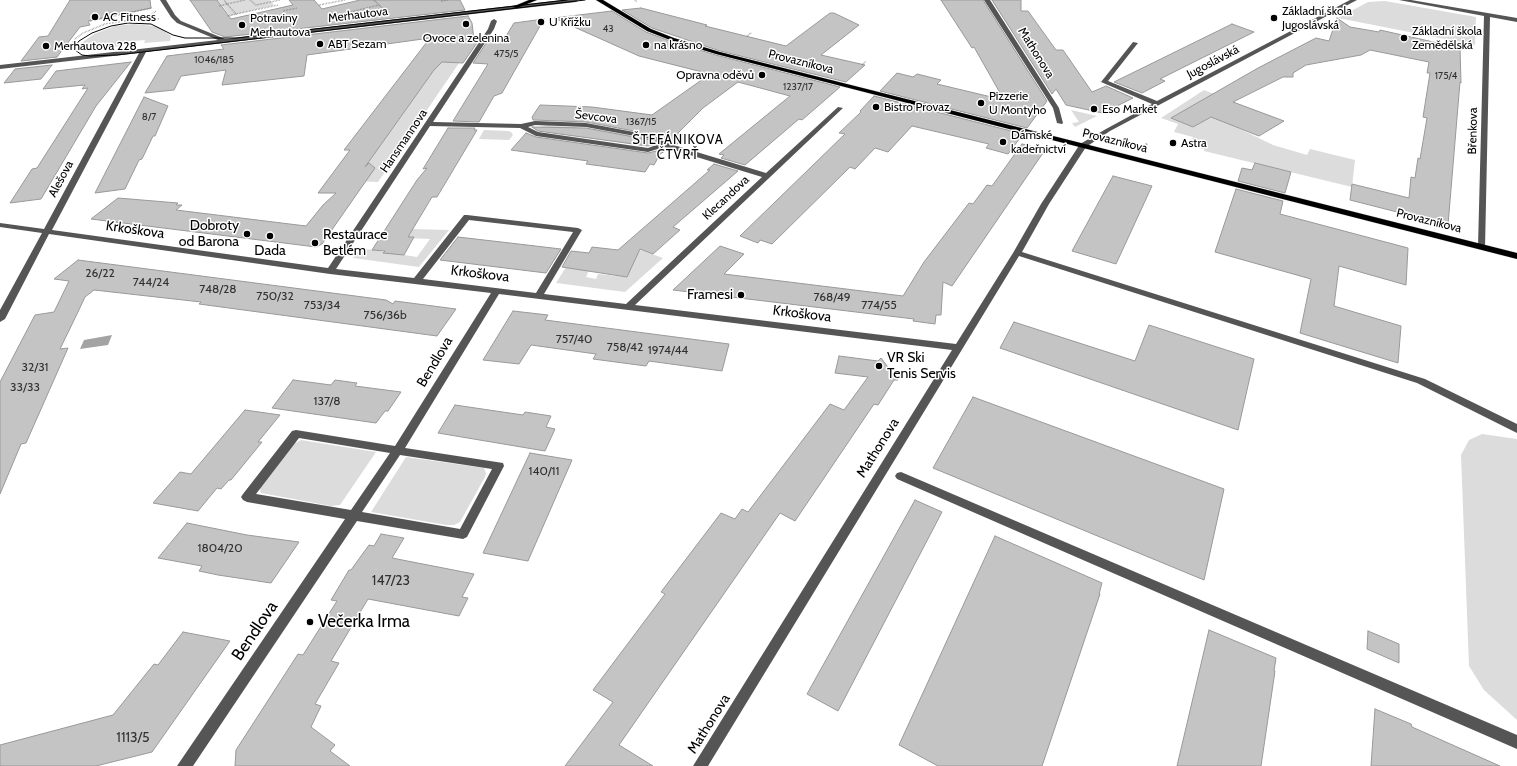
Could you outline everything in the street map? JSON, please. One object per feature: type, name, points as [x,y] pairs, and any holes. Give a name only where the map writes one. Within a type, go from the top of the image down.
[{"type":"main road","points":[[515,7],[534,0]]},
{"type":"main road","name":"Provazníkova","points":[[599,0],[649,30],[691,45],[1517,256]]},
{"type":"street","name":"Merhautova","points":[[0,67],[576,0]]},
{"type":"street","name":"Mathonova","points":[[987,0],[1056,108],[1060,122]]},
{"type":"street","name":"Jugoslávská","points":[[1083,146],[1102,134],[1354,0]]},
{"type":"street","points":[[1402,0],[1517,20]]},
{"type":"street","points":[[165,3],[175,19],[182,24],[226,41]]},
{"type":"street","name":"Břenkova","points":[[1482,246],[1487,15]]},
{"type":"street","name":"Hansmannova","points":[[330,271],[491,29],[494,22]]},
{"type":"street","points":[[1135,43],[1104,82],[1158,104]]},
{"type":"street","name":"Alešova","points":[[0,319],[143,51]]},
{"type":"street","name":"Klecandova","points":[[629,306],[840,108]]},
{"type":"street","name":"Ševcova","points":[[428,124],[521,126],[536,123],[586,125],[653,137],[664,145],[767,176]]},
{"type":"street","name":"Ševcova","points":[[521,126],[536,134],[648,150],[664,145]]},
{"type":"street","name":"Mathonova","points":[[700,766],[1017,253],[1045,204],[1083,146]]},
{"type":"street","points":[[417,281],[467,217],[578,230],[539,295]]},
{"type":"street","name":"Krkoškova","points":[[0,225],[330,271],[539,295],[958,347]]},
{"type":"street","points":[[1017,253],[1421,382],[1517,429]]},
{"type":"street","name":"Bendlova","points":[[184,766],[398,450],[497,290]]},
{"type":"street","points":[[296,434],[499,466],[463,534],[354,515],[247,497],[296,434]]},
{"type":"street","points":[[901,476],[1517,742]]},
{"type":"path","points":[[224,0],[236,14]]},
{"type":"path","points":[[220,6],[245,0]]},
{"type":"path","points":[[250,0],[256,5],[280,0]]},
{"type":"path","points":[[322,0],[325,4]]},
{"type":"path","points":[[319,5],[345,0]]},
{"type":"path","points":[[374,0],[384,10]]},
{"type":"path","points":[[90,21],[165,3]]},
{"type":"path","points":[[227,16],[278,5]]},
{"type":"path","points":[[283,11],[297,8]]},
{"type":"path","points":[[75,39],[83,33],[100,26],[137,18],[165,20]]},
{"type":"path","points":[[98,19],[100,26]]},
{"type":"path","points":[[747,36],[751,33]]},
{"type":"path","points":[[862,65],[866,61]]},
{"type":"shaded area","points":[[218,0],[270,0],[274,5],[230,16]]},
{"type":"shaded area","points":[[1385,1],[1476,17],[1475,45],[1338,18],[1368,2]]},
{"type":"shaded area","points":[[134,24],[160,28],[171,36],[170,41],[144,43],[145,40],[124,42],[122,46],[82,50],[81,46],[84,41],[94,34],[115,26]]},
{"type":"shaded area","points":[[440,62],[459,63],[378,182],[354,181]]},
{"type":"shaded area","points":[[1204,90],[1214,94],[1172,118],[1193,127],[1236,103],[1270,116],[1258,123],[1234,126],[1273,145],[1307,155],[1310,149],[1355,160],[1352,187],[1193,147],[1195,141],[1192,140],[1193,137],[1174,132],[1178,124],[1161,118]]},
{"type":"shaded area","points":[[1071,110],[1097,116],[1075,127],[1072,123],[1079,122]]},
{"type":"shaded area","points":[[547,125],[601,130],[651,139],[653,142],[643,146],[539,130],[540,127]]},
{"type":"shaded area","points":[[484,130],[508,131],[513,135],[509,140],[479,139]]},
{"type":"shaded area","points":[[412,229],[449,230],[419,267],[353,258],[360,248],[417,257],[430,239],[407,238]]},
{"type":"shaded area","points":[[641,250],[663,258],[625,292],[556,283],[566,267],[589,270],[586,277],[596,279],[598,274],[627,277],[636,254]]},
{"type":"shaded area","points":[[112,335],[108,345],[80,349],[84,340]]},
{"type":"shaded area","points":[[1482,434],[1517,439],[1517,720],[1484,690],[1469,666],[1461,455],[1469,440]]},
{"type":"shaded area","points":[[301,440],[376,452],[340,505],[331,506],[261,493],[259,487],[292,445]]},
{"type":"shaded area","points":[[406,457],[484,468],[486,473],[485,477],[460,522],[454,525],[446,525],[371,512]]},
{"type":"building","points":[[70,0],[150,0],[151,8],[88,21],[90,25],[80,27],[57,57],[21,61],[39,37],[48,36]]},
{"type":"building","points":[[190,0],[217,0],[231,19],[293,5],[289,0],[314,0],[322,9],[360,0],[460,0],[465,10],[225,37],[212,32]]},
{"type":"building","points":[[941,0],[983,0],[1047,101],[1027,128],[880,91],[897,73],[913,77],[917,74],[941,80],[937,84],[1004,100],[974,47],[972,48]]},
{"type":"building","points":[[992,0],[1021,0],[1021,11],[1028,11],[1056,50],[1063,50],[1092,92],[1106,86],[1133,98],[1105,112],[1107,114],[1066,105],[1056,89],[1052,94]]},
{"type":"building","points":[[641,8],[786,46],[830,13],[834,13],[859,25],[821,55],[865,65],[846,82],[720,51],[652,28],[622,10]]},
{"type":"building","points":[[612,11],[646,32],[670,41],[716,55],[840,87],[802,120],[799,119],[745,165],[721,158],[724,155],[719,154],[790,96],[738,82],[703,108],[678,133],[691,137],[677,144],[655,135],[586,122],[533,120],[532,117],[540,105],[592,107],[652,115],[710,74],[639,56],[554,18]]},
{"type":"building","points":[[468,16],[472,23],[474,40],[479,40],[463,63],[442,62],[434,70],[365,167],[369,163],[375,168],[322,244],[316,247],[91,219],[118,198],[178,203],[176,205],[182,205],[176,210],[306,226],[323,205],[336,193],[318,193],[350,150],[344,150],[430,38],[307,55],[304,76],[222,85],[226,70],[181,76],[174,90],[145,93],[167,56],[224,49],[221,45]]},
{"type":"building","points":[[1337,18],[1350,27],[1379,32],[1380,30],[1460,48],[1461,83],[1460,82],[1448,225],[1350,200],[1352,184],[1409,198],[1411,177],[1415,178],[1427,118],[1423,117],[1430,73],[1427,73],[1429,62],[1370,50],[1361,55],[1306,65],[1293,73],[1293,77],[1283,77],[1233,102],[1284,121],[1259,136],[1211,117],[1193,127],[1171,118],[1258,68],[1316,38],[1329,41]]},
{"type":"building","points":[[544,19],[502,93],[494,96],[479,122],[453,121],[488,64],[473,63],[488,40],[503,41],[514,23]]},
{"type":"building","points":[[1232,24],[1254,32],[1160,79],[1165,81],[1142,93],[1114,82]]},
{"type":"building","points":[[131,62],[96,106],[41,199],[10,203],[32,169],[37,168],[88,88],[82,89],[85,85],[43,89],[56,71]]},
{"type":"building","points":[[52,65],[41,79],[4,83],[15,69]]},
{"type":"building","points":[[874,96],[1023,134],[1008,154],[986,148],[989,144],[912,126],[888,152],[875,148],[855,169],[850,167],[772,244],[760,240],[758,243],[740,236],[845,134],[839,133],[861,112],[860,111]]},
{"type":"building","points":[[144,97],[168,106],[155,136],[153,136],[142,159],[139,160],[125,189],[95,193]]},
{"type":"building","points":[[532,127],[586,128],[650,140],[656,144],[648,146],[538,131]]},
{"type":"building","points":[[448,128],[475,128],[474,130],[477,130],[437,197],[432,197],[408,237],[414,237],[404,255],[383,253],[385,251],[372,250],[417,180],[427,168],[423,169]]},
{"type":"building","points":[[526,133],[536,137],[648,153],[664,149],[667,150],[660,154],[654,165],[650,164],[645,172],[586,164],[588,161],[511,150]]},
{"type":"building","points":[[1022,144],[1045,150],[952,286],[943,282],[941,315],[936,315],[935,324],[913,321],[914,319],[673,290],[720,246],[744,254],[724,274],[903,296],[924,262],[969,203],[973,204],[987,185],[992,186]]},
{"type":"building","points":[[1255,163],[1291,172],[1285,193],[1238,181],[1242,168],[1252,170]]},
{"type":"building","points":[[714,164],[738,171],[673,227],[680,230],[653,254],[640,249],[627,277],[562,267],[571,251],[589,253],[592,247],[618,250],[710,170],[707,170]]},
{"type":"building","points":[[1113,176],[1152,186],[1116,264],[1072,251]]},
{"type":"building","points":[[1236,189],[1283,201],[1280,214],[1408,248],[1406,285],[1339,266],[1334,306],[1401,326],[1398,363],[1300,333],[1311,279],[1215,252]]},
{"type":"building","points":[[458,237],[561,249],[546,273],[440,260]]},
{"type":"building","points":[[78,260],[386,300],[393,304],[395,301],[456,309],[437,336],[199,304],[201,302],[94,290],[85,297],[60,349],[68,348],[26,443],[21,444],[0,494],[0,382],[35,315],[54,312],[69,281],[54,279]]},
{"type":"building","points":[[513,311],[548,315],[545,320],[729,344],[722,371],[649,361],[646,366],[593,359],[596,354],[531,345],[519,364],[483,360]]},
{"type":"building","points":[[1014,322],[1135,361],[1149,325],[1254,359],[1238,430],[1000,348]]},
{"type":"building","points":[[839,356],[878,361],[881,358],[898,380],[894,380],[878,405],[874,404],[795,521],[780,513],[619,745],[653,766],[565,766],[613,702],[593,690],[665,594],[661,592],[721,513],[735,519],[742,509],[748,512],[830,404],[844,410],[868,377],[835,373]]},
{"type":"building","points":[[293,380],[331,385],[335,380],[357,383],[355,386],[401,392],[388,411],[385,411],[376,423],[272,408]]},
{"type":"building","points":[[973,397],[1224,489],[1204,580],[933,468]]},
{"type":"building","points":[[455,405],[523,415],[525,412],[551,416],[546,427],[555,429],[545,451],[438,433]]},
{"type":"building","points":[[245,410],[280,415],[258,442],[262,442],[231,480],[229,480],[221,489],[217,488],[198,511],[153,503],[180,472],[191,474]]},
{"type":"building","points":[[530,453],[572,460],[528,561],[483,553]]},
{"type":"building","points":[[915,500],[942,512],[838,711],[807,694]]},
{"type":"building","points":[[187,523],[247,535],[299,542],[271,583],[218,575],[199,571],[202,566],[158,558]]},
{"type":"building","points":[[381,534],[404,538],[392,558],[474,574],[462,597],[468,598],[459,616],[368,599],[331,661],[339,663],[315,704],[321,706],[311,727],[335,745],[330,751],[350,766],[235,766],[236,750],[298,654],[303,655],[337,601],[331,600],[349,570],[351,570],[369,545],[374,546]]},
{"type":"building","points":[[995,536],[1102,583],[1100,594],[1042,766],[938,766],[899,745]]},
{"type":"building","points":[[1209,630],[1276,658],[1261,766],[1177,766]]},
{"type":"building","points":[[1368,631],[1399,644],[1399,663],[1367,649]]},
{"type":"building","points":[[183,632],[230,641],[152,752],[96,766],[0,766],[0,745],[113,715],[154,664],[158,665]]},
{"type":"building","points":[[1375,709],[1411,724],[1412,727],[1500,766],[1371,766]]},
{"type":"tram line","points":[[567,0],[236,38],[185,38],[173,35],[151,24],[128,23],[111,26],[92,33],[79,41],[75,46],[75,50],[82,55],[90,56],[117,55],[585,0]]},
{"type":"place","name":"AC Fitness","points":[[95,17]]},
{"type":"place","name":"Základní škola Jugoslávská","points":[[1274,18]]},
{"type":"place","name":"U Křížku","points":[[541,22]]},
{"type":"place","name":"Ovoce a zelenina","points":[[466,24]]},
{"type":"place","name":"Potraviny Merhautova","points":[[242,25]]},
{"type":"place","name":"Základní škola Zemědělská","points":[[1404,38]]},
{"type":"place","name":"ABT Sezam","points":[[320,44]]},
{"type":"place","name":"na krásno","points":[[646,45]]},
{"type":"place","name":"Merhautova 228","points":[[46,46]]},
{"type":"place","name":"Opravna oděvů","points":[[762,75]]},
{"type":"place","name":"Pizzerie U Montyho","points":[[981,103]]},
{"type":"place","name":"Bistro Provaz","points":[[876,107]]},
{"type":"place","name":"Eso Market","points":[[1094,109]]},
{"type":"place","name":"Dámské kadeřnictví","points":[[1003,142]]},
{"type":"place","name":"Astra","points":[[1173,143]]},
{"type":"place","name":"Dobroty od Barona","points":[[247,234]]},
{"type":"place","name":"Dada","points":[[270,236]]},
{"type":"place","name":"Restaurace Betlém","points":[[315,243]]},
{"type":"place","name":"Framesi","points":[[741,295]]},
{"type":"place","name":"VR Ski Tenis Servis","points":[[879,366]]},
{"type":"place","name":"Večerka Irma","points":[[310,622]]},
{"type":"district","name":"ŠTEFÁNIKOVA ČTVRŤ","points":[[678,148]]}]
